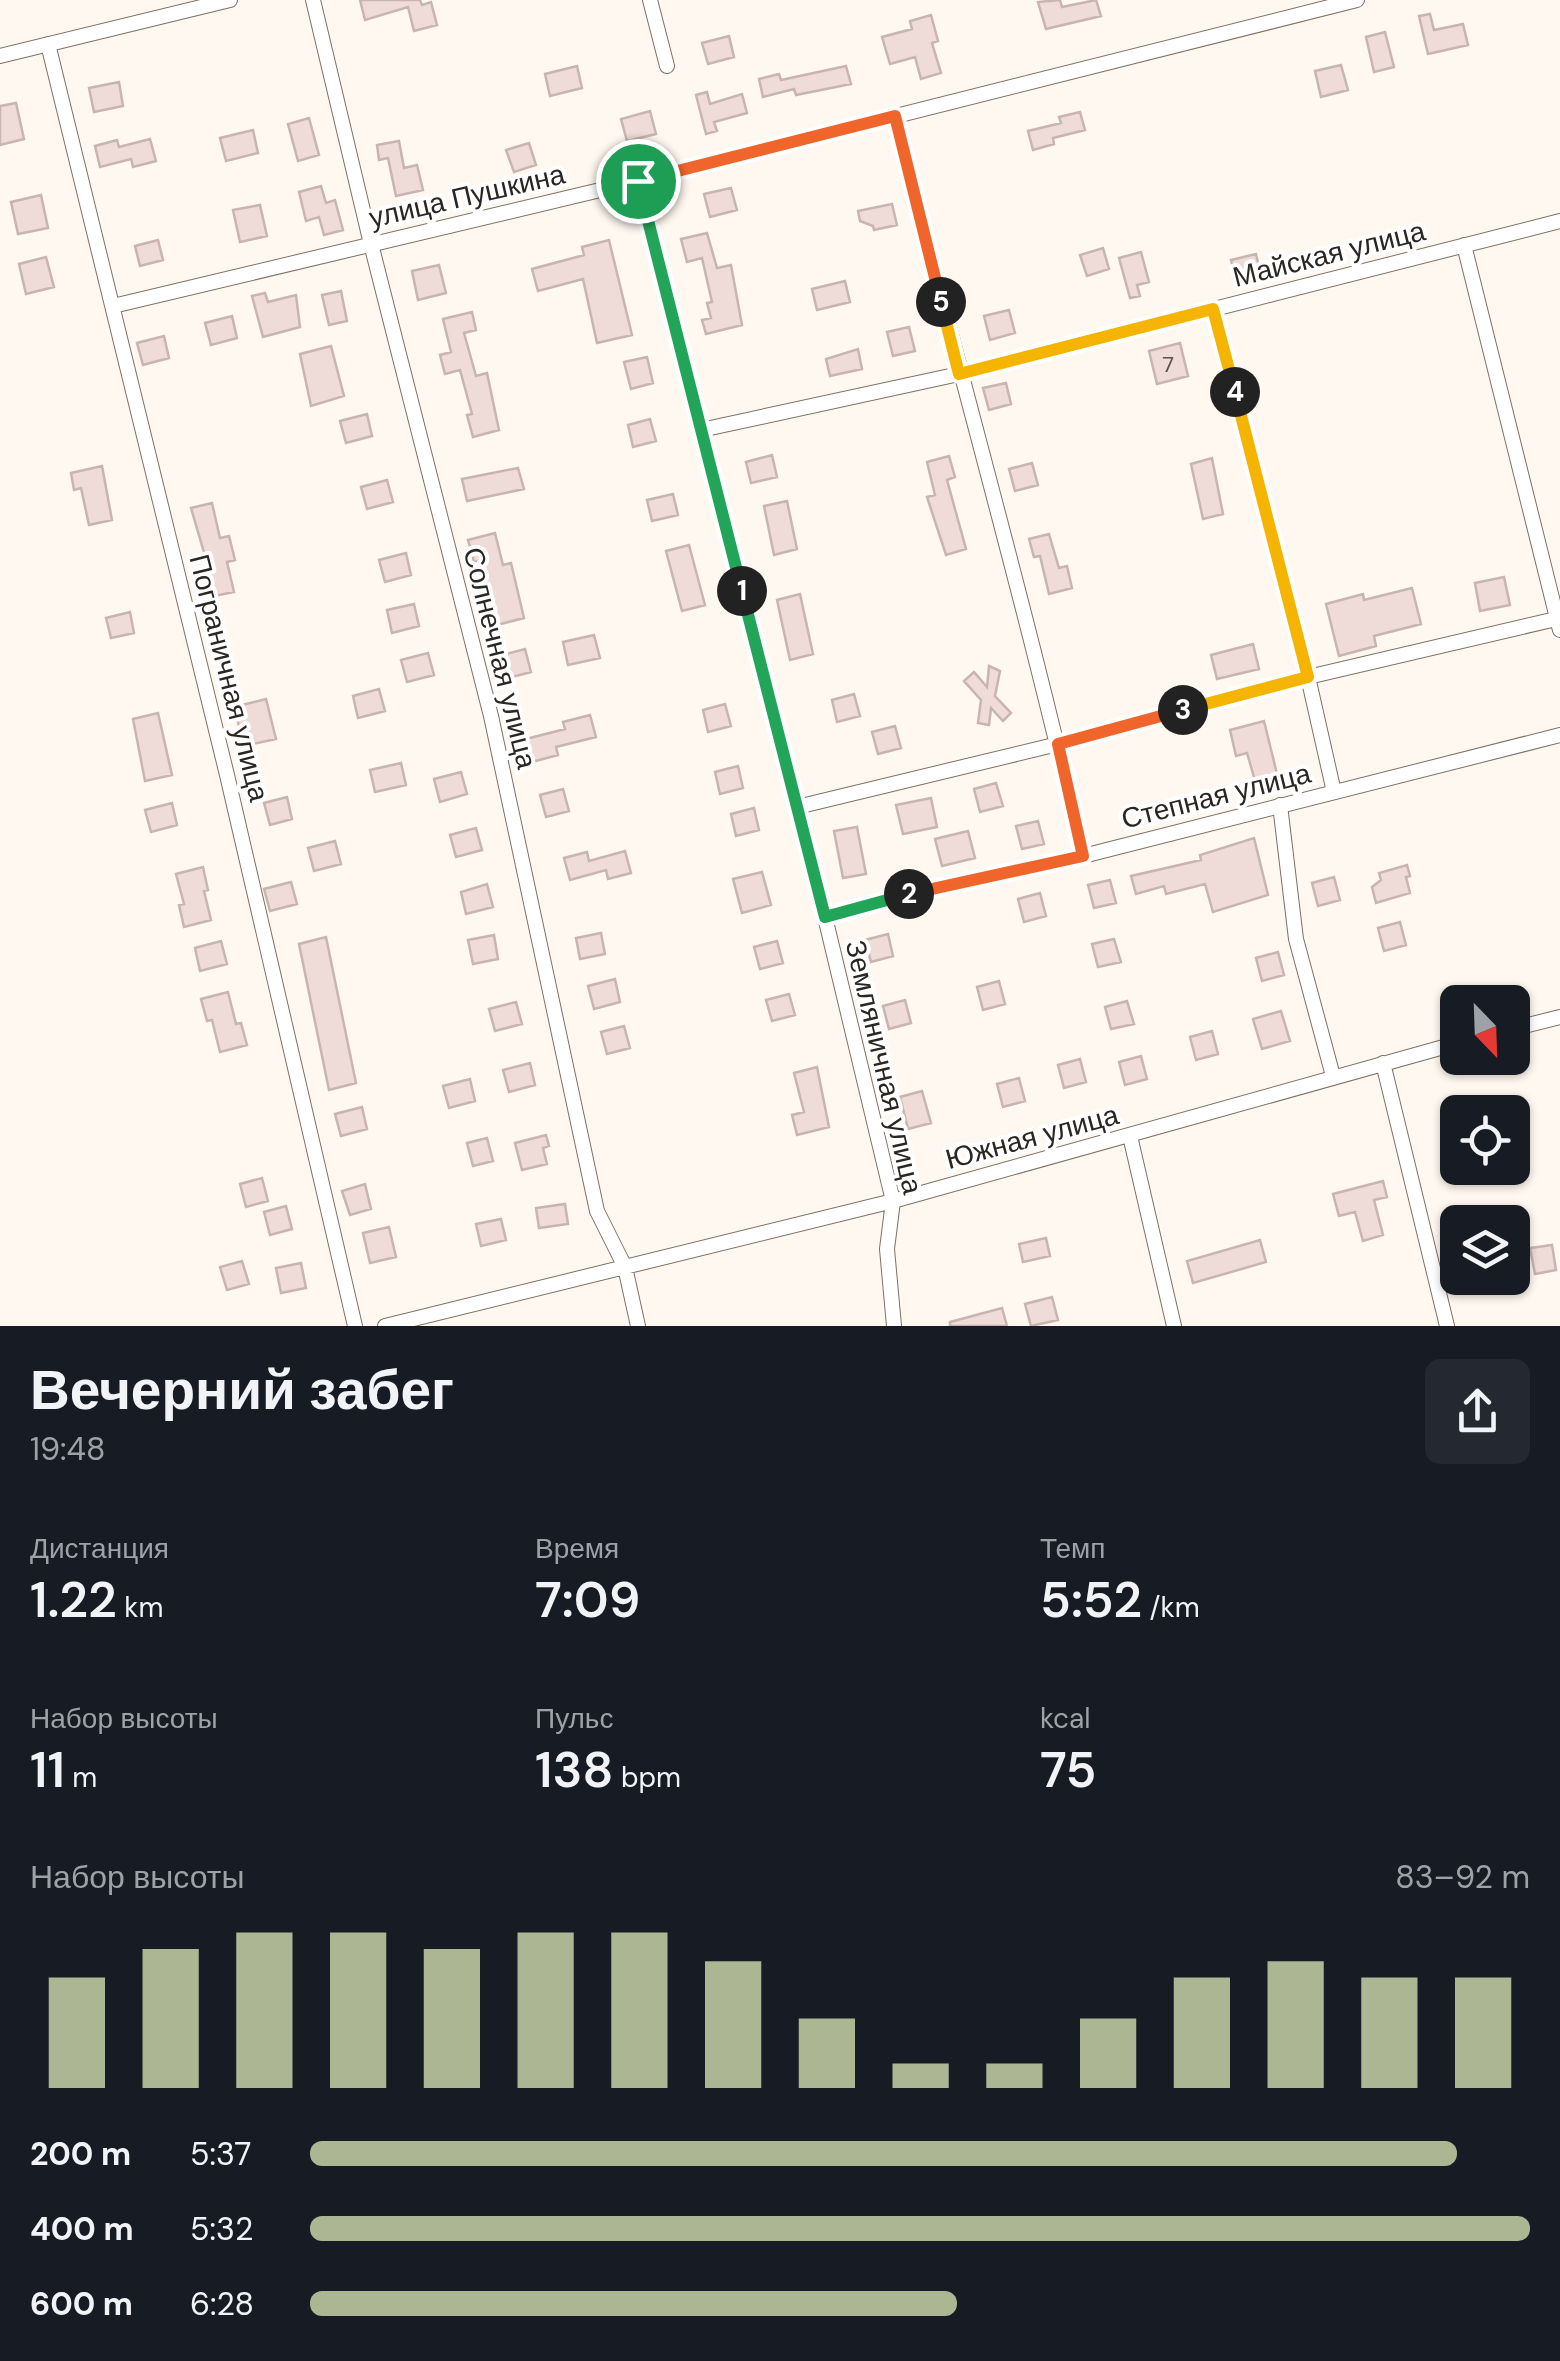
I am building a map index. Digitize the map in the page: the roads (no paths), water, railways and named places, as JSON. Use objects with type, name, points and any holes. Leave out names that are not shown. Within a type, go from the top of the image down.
[{"type":"street","points":[[0,56],[230,0]]},
{"type":"street","name":"Солнечная улица","points":[[314,0],[371,244],[491,716],[597,1211],[625,1268],[638,1326]]},
{"type":"street","points":[[650,0],[667,66]]},
{"type":"street","name":"улица Пушкина","points":[[113,306],[638,181],[1357,0]]},
{"type":"street","name":"Пограничная улица","points":[[48,44],[356,1326]]},
{"type":"street","points":[[895,116],[1058,744],[1083,856]]},
{"type":"street","name":"Земляничная улица","points":[[638,181],[825,917],[892,1201],[887,1248],[894,1326]]},
{"type":"street","name":"Майская улица","points":[[701,430],[959,374],[1560,221]]},
{"type":"street","points":[[796,808],[1308,677],[1559,622],[1464,245]]},
{"type":"street","points":[[1213,309],[1334,792]]},
{"type":"street","name":"Степная улица","points":[[825,917],[1560,735]]},
{"type":"street","points":[[1280,806],[1296,939],[1332,1076]]},
{"type":"street","points":[[1530,1024],[1560,1016]]},
{"type":"street","name":"Южная улица","points":[[385,1326],[892,1201],[1440,1048]]},
{"type":"street","points":[[1383,1063],[1447,1326]]},
{"type":"street","points":[[1130,1136],[1174,1326]]}]
